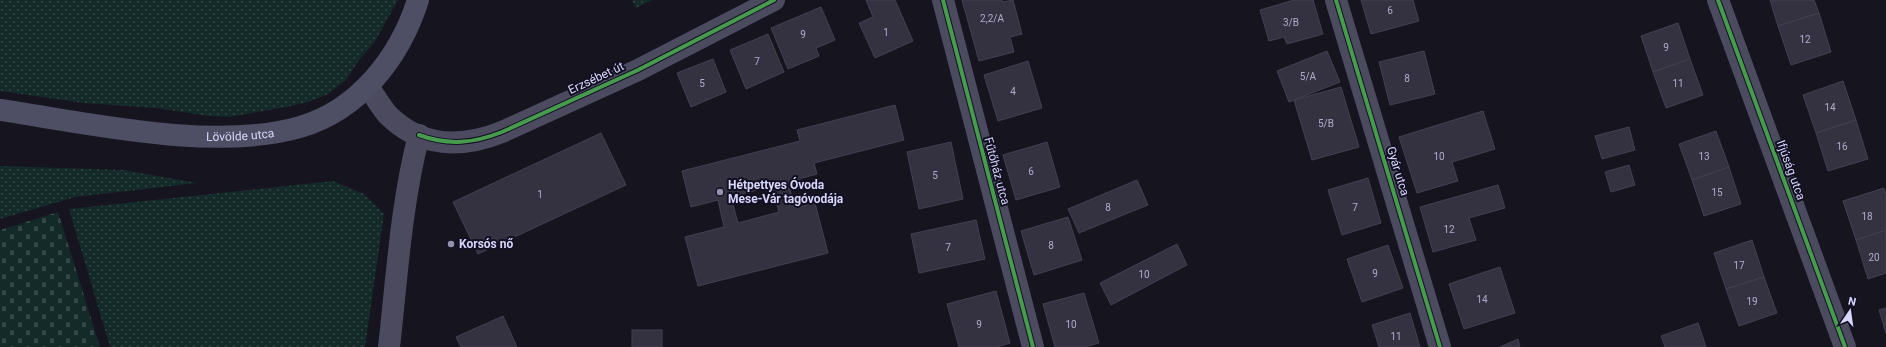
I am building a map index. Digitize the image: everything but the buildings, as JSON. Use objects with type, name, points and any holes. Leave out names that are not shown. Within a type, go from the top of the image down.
[{"type":"main road","name":"Lövölde utca","points":[[0,110],[154,133],[218,137],[263,134],[301,127],[327,116],[368,87],[394,54],[412,20],[418,0]]},
{"type":"street","name":"Erzsébet út","points":[[368,87],[388,114],[407,129],[419,135],[444,142],[459,143],[481,140],[502,132],[638,70],[774,0]]},
{"type":"street","name":"Fűtőház utca","points":[[943,0],[1033,347]]},
{"type":"street","name":"Gyár utca","points":[[1336,0],[1440,347]]},
{"type":"street","name":"Ifjúság utca","points":[[1718,0],[1845,347]]},
{"type":"street","points":[[389,347],[410,176],[419,135]]},
{"type":"green space","points":[[0,0],[398,0],[374,43],[359,60],[346,80],[328,94],[308,102],[229,117],[209,116],[156,108],[84,103],[0,91]]},
{"type":"green space","points":[[632,0],[652,0],[636,8]]},
{"type":"green space","points":[[0,166],[123,170],[197,183],[75,197],[0,219]]},
{"type":"green space","points":[[333,181],[364,194],[384,214],[365,347],[110,347],[69,209]]},
{"type":"green space","points":[[58,212],[100,347],[0,347],[0,230]]},
{"type":"cycle path","points":[[419,135],[451,142],[471,141],[492,136],[638,70],[774,0]]},
{"type":"cycle path","points":[[943,0],[1033,347]]},
{"type":"cycle path","points":[[1336,0],[1440,347]]},
{"type":"cycle path","points":[[1718,0],[1845,347]]},
{"type":"place","name":"Hétpettyes Óvoda Mese-Vár tagóvodája","points":[[720,192]]},
{"type":"place","name":"Korsós nő","points":[[451,244]]}]
